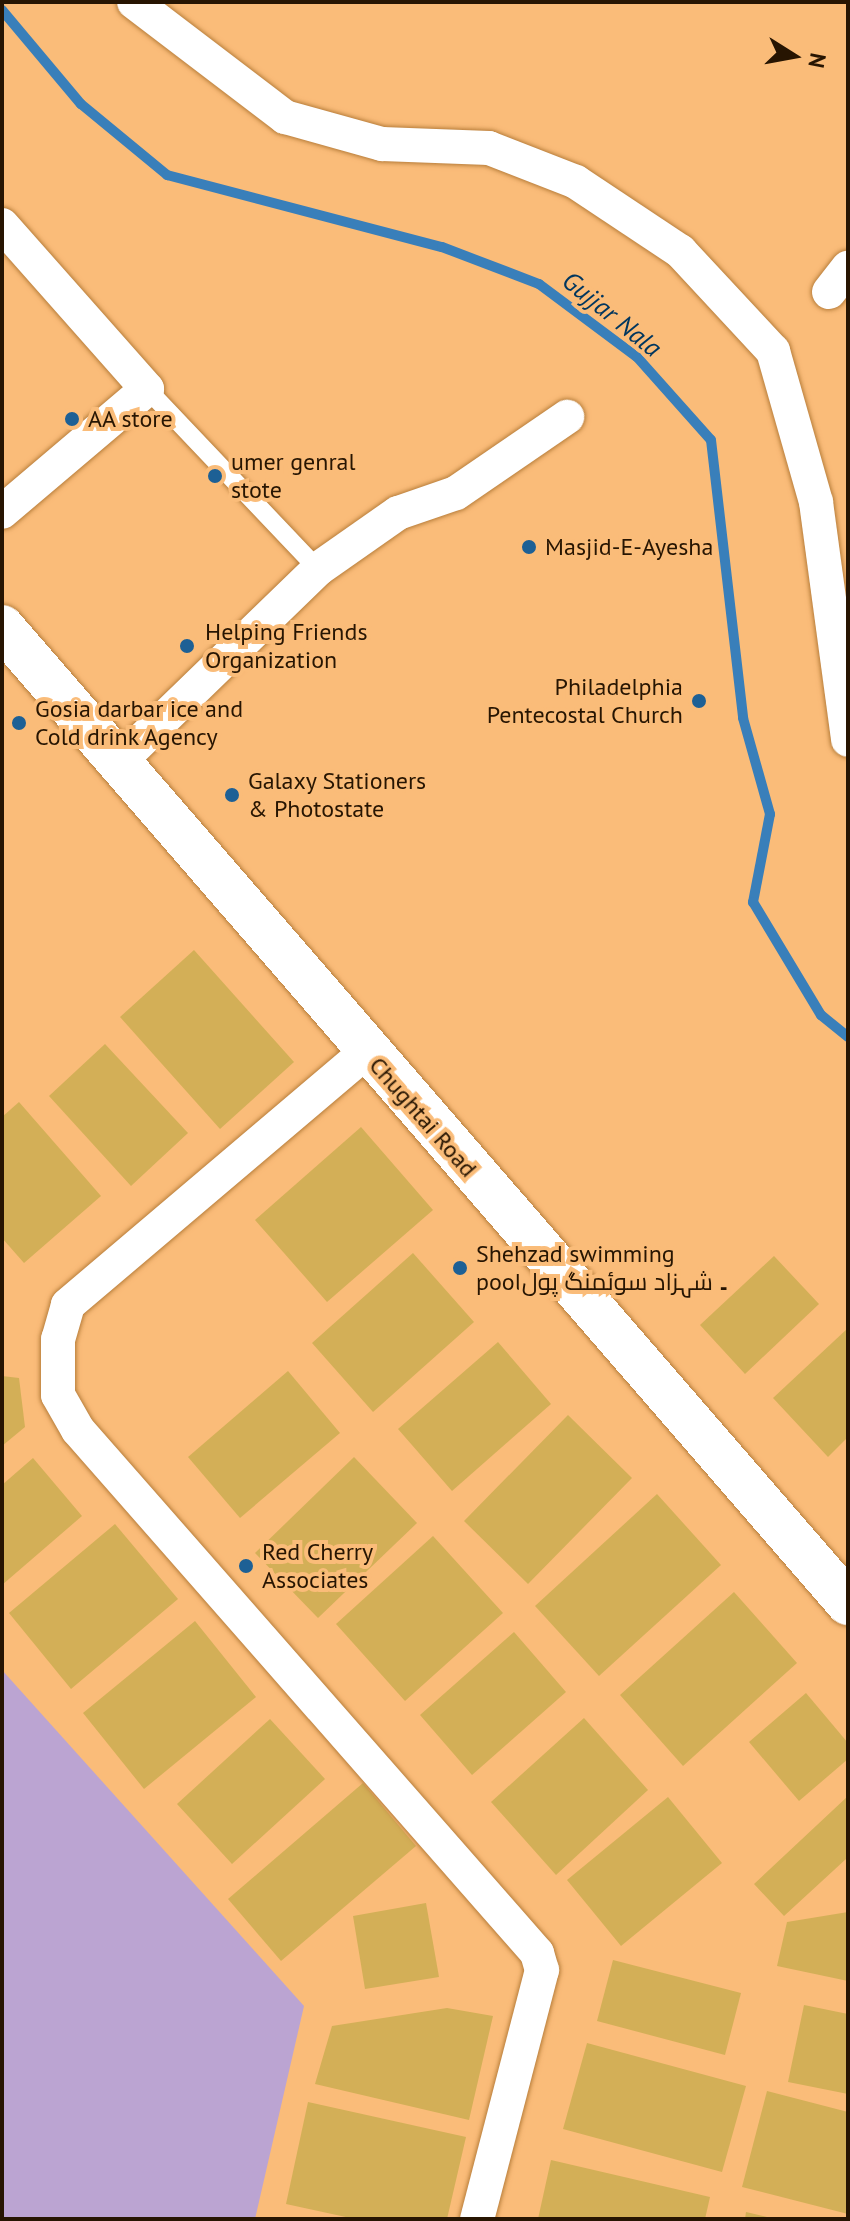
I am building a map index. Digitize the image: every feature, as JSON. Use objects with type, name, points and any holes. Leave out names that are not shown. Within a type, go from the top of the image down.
[{"type":"street","points":[[134,2],[285,117],[382,144],[489,148],[576,182],[680,251],[773,351],[816,502],[848,740]]},
{"type":"street","points":[[2,225],[147,389],[2,512]]},
{"type":"street","points":[[118,763],[318,569],[398,513],[456,493],[567,417]]},
{"type":"street","name":"Chughtai Road","points":[[2,627],[366,1052],[848,1603]]},
{"type":"street","points":[[366,1052],[68,1305],[58,1339],[58,1395],[78,1430],[537,1953],[542,1970],[477,2219]]},
{"type":"lane","points":[[147,389],[318,569]]},
{"type":"shaded area","points":[[2,1670],[304,2006],[255,2219],[2,2219]]},
{"type":"building","points":[[194,950],[294,1062],[220,1129],[120,1017]]},
{"type":"building","points":[[105,1044],[188,1133],[131,1186],[49,1096]]},
{"type":"building","points":[[19,1102],[101,1196],[24,1263],[2,1238],[2,1117]]},
{"type":"building","points":[[361,1127],[433,1210],[327,1302],[255,1220]]},
{"type":"building","points":[[413,1253],[474,1322],[373,1412],[312,1343]]},
{"type":"building","points":[[774,1256],[819,1304],[745,1374],[700,1325]]},
{"type":"building","points":[[848,1328],[848,1437],[828,1457],[773,1398]]},
{"type":"building","points":[[498,1342],[551,1404],[452,1491],[398,1429]]},
{"type":"building","points":[[288,1371],[340,1433],[240,1518],[188,1457]]},
{"type":"building","points":[[2,1376],[19,1378],[25,1427],[2,1446]]},
{"type":"building","points":[[568,1415],[632,1478],[528,1584],[464,1521]]},
{"type":"building","points":[[354,1457],[417,1523],[318,1618],[255,1553]]},
{"type":"building","points":[[33,1458],[82,1516],[2,1585],[2,1485]]},
{"type":"building","points":[[657,1494],[721,1565],[599,1676],[535,1606]]},
{"type":"building","points":[[115,1524],[178,1599],[71,1689],[9,1613]]},
{"type":"building","points":[[433,1536],[503,1613],[405,1701],[336,1624]]},
{"type":"building","points":[[734,1592],[797,1663],[683,1766],[620,1695]]},
{"type":"building","points":[[195,1621],[256,1697],[144,1789],[83,1713]]},
{"type":"building","points":[[514,1632],[566,1692],[472,1775],[420,1715]]},
{"type":"building","points":[[806,1693],[848,1743],[848,1759],[799,1801],[749,1742]]},
{"type":"building","points":[[584,1718],[648,1790],[556,1875],[491,1802]]},
{"type":"building","points":[[270,1719],[325,1779],[232,1864],[177,1804]]},
{"type":"building","points":[[363,1783],[416,1846],[281,1961],[228,1899]]},
{"type":"building","points":[[848,1796],[848,1864],[846,1859],[784,1916],[754,1884]]},
{"type":"building","points":[[668,1797],[722,1863],[621,1946],[567,1880]]},
{"type":"building","points":[[426,1903],[439,1977],[365,1989],[353,1916]]},
{"type":"building","points":[[848,1912],[848,1981],[777,1966],[787,1922]]},
{"type":"building","points":[[613,1960],[741,1993],[725,2055],[597,2021]]},
{"type":"building","points":[[804,2005],[848,2014],[848,2094],[788,2082]]},
{"type":"building","points":[[447,2008],[493,2016],[469,2120],[315,2084],[332,2026]]},
{"type":"building","points":[[587,2043],[746,2086],[722,2172],[563,2129]]},
{"type":"building","points":[[767,2091],[848,2112],[848,2214],[742,2187]]},
{"type":"building","points":[[308,2102],[466,2137],[447,2219],[355,2219],[286,2204]]},
{"type":"building","points":[[551,2160],[710,2197],[705,2219],[538,2219]]},
{"type":"building","points":[[746,2212],[771,2218],[771,2219],[745,2219]]},
{"type":"waterway","name":"Gujjar Nala","points":[[2,10],[81,104],[167,175],[442,247],[539,284],[637,357],[711,440],[743,718],[770,814],[753,902],[821,1015],[848,1037]]},
{"type":"place","name":"AA store","points":[[72,419]]},
{"type":"place","name":"umer genral stote","points":[[215,476]]},
{"type":"place","name":"Masjid-E-Ayesha","points":[[529,547]]},
{"type":"place","name":"Helping Friends Organization","points":[[187,646]]},
{"type":"place","name":"Philadelphia Pentecostal Church","points":[[699,701]]},
{"type":"place","name":"Gosia darbar ice and Cold drink Agency","points":[[19,723]]},
{"type":"place","name":"Galaxy Stationers & Photostate","points":[[232,795]]},
{"type":"place","name":"Shehzad swimming pool۔ شہزاد سوئمنگ پول","points":[[460,1268]]},
{"type":"place","name":"Red Cherry Associates","points":[[246,1566]]}]
